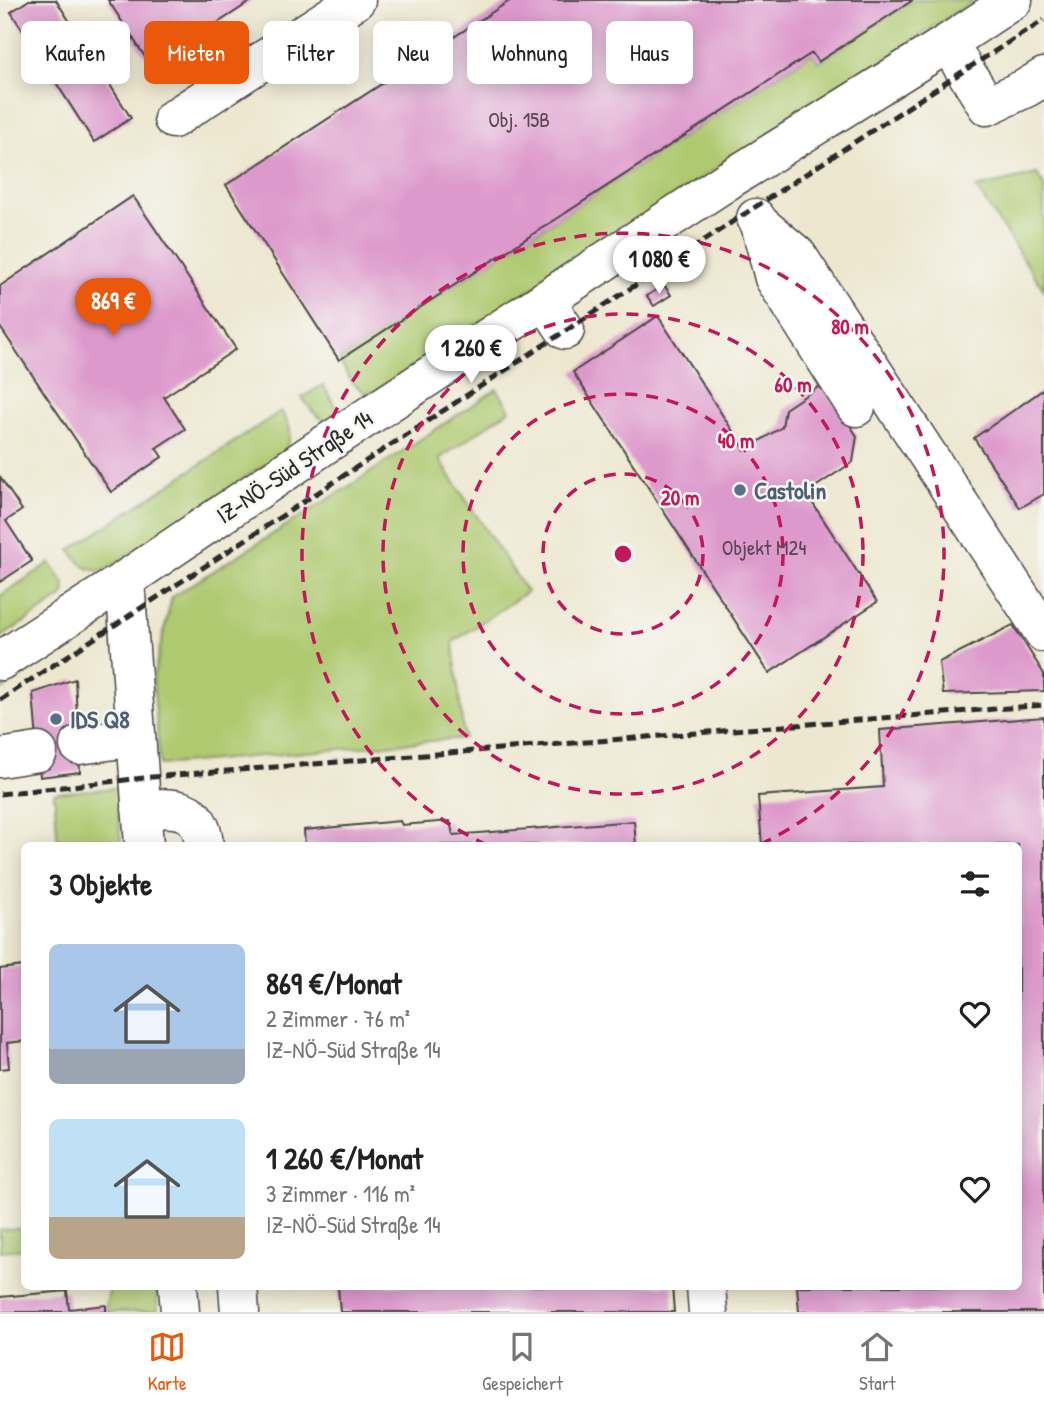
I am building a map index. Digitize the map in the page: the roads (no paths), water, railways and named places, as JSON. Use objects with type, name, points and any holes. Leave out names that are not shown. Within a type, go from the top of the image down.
[{"type":"street","points":[[173,119],[356,0]]},
{"type":"street","name":"IZ-NÖ-Süd Straße 14","points":[[0,661],[323,446],[555,315],[730,179],[1013,0]]},
{"type":"street","points":[[947,43],[986,106],[1044,77]]},
{"type":"street","points":[[730,179],[760,224],[797,254],[1044,633]]},
{"type":"street","points":[[760,224],[774,278],[856,407]]},
{"type":"street","points":[[125,580],[142,827]]},
{"type":"street","points":[[79,745],[136,737]]},
{"type":"street","points":[[0,758],[38,752]]},
{"type":"street","points":[[142,827],[168,807],[189,812],[203,838]]},
{"type":"street","points":[[178,1290],[180,1312]]},
{"type":"street","points":[[238,1290],[240,1312]]},
{"type":"street","points":[[706,1290],[708,1312]]},
{"type":"railway","points":[[0,700],[1044,20]]},
{"type":"railway","points":[[0,794],[152,777],[1044,705]]},
{"type":"place","name":"Castolin","points":[[740,490]]},
{"type":"place","name":"IDS Q8","points":[[56,719]]}]
